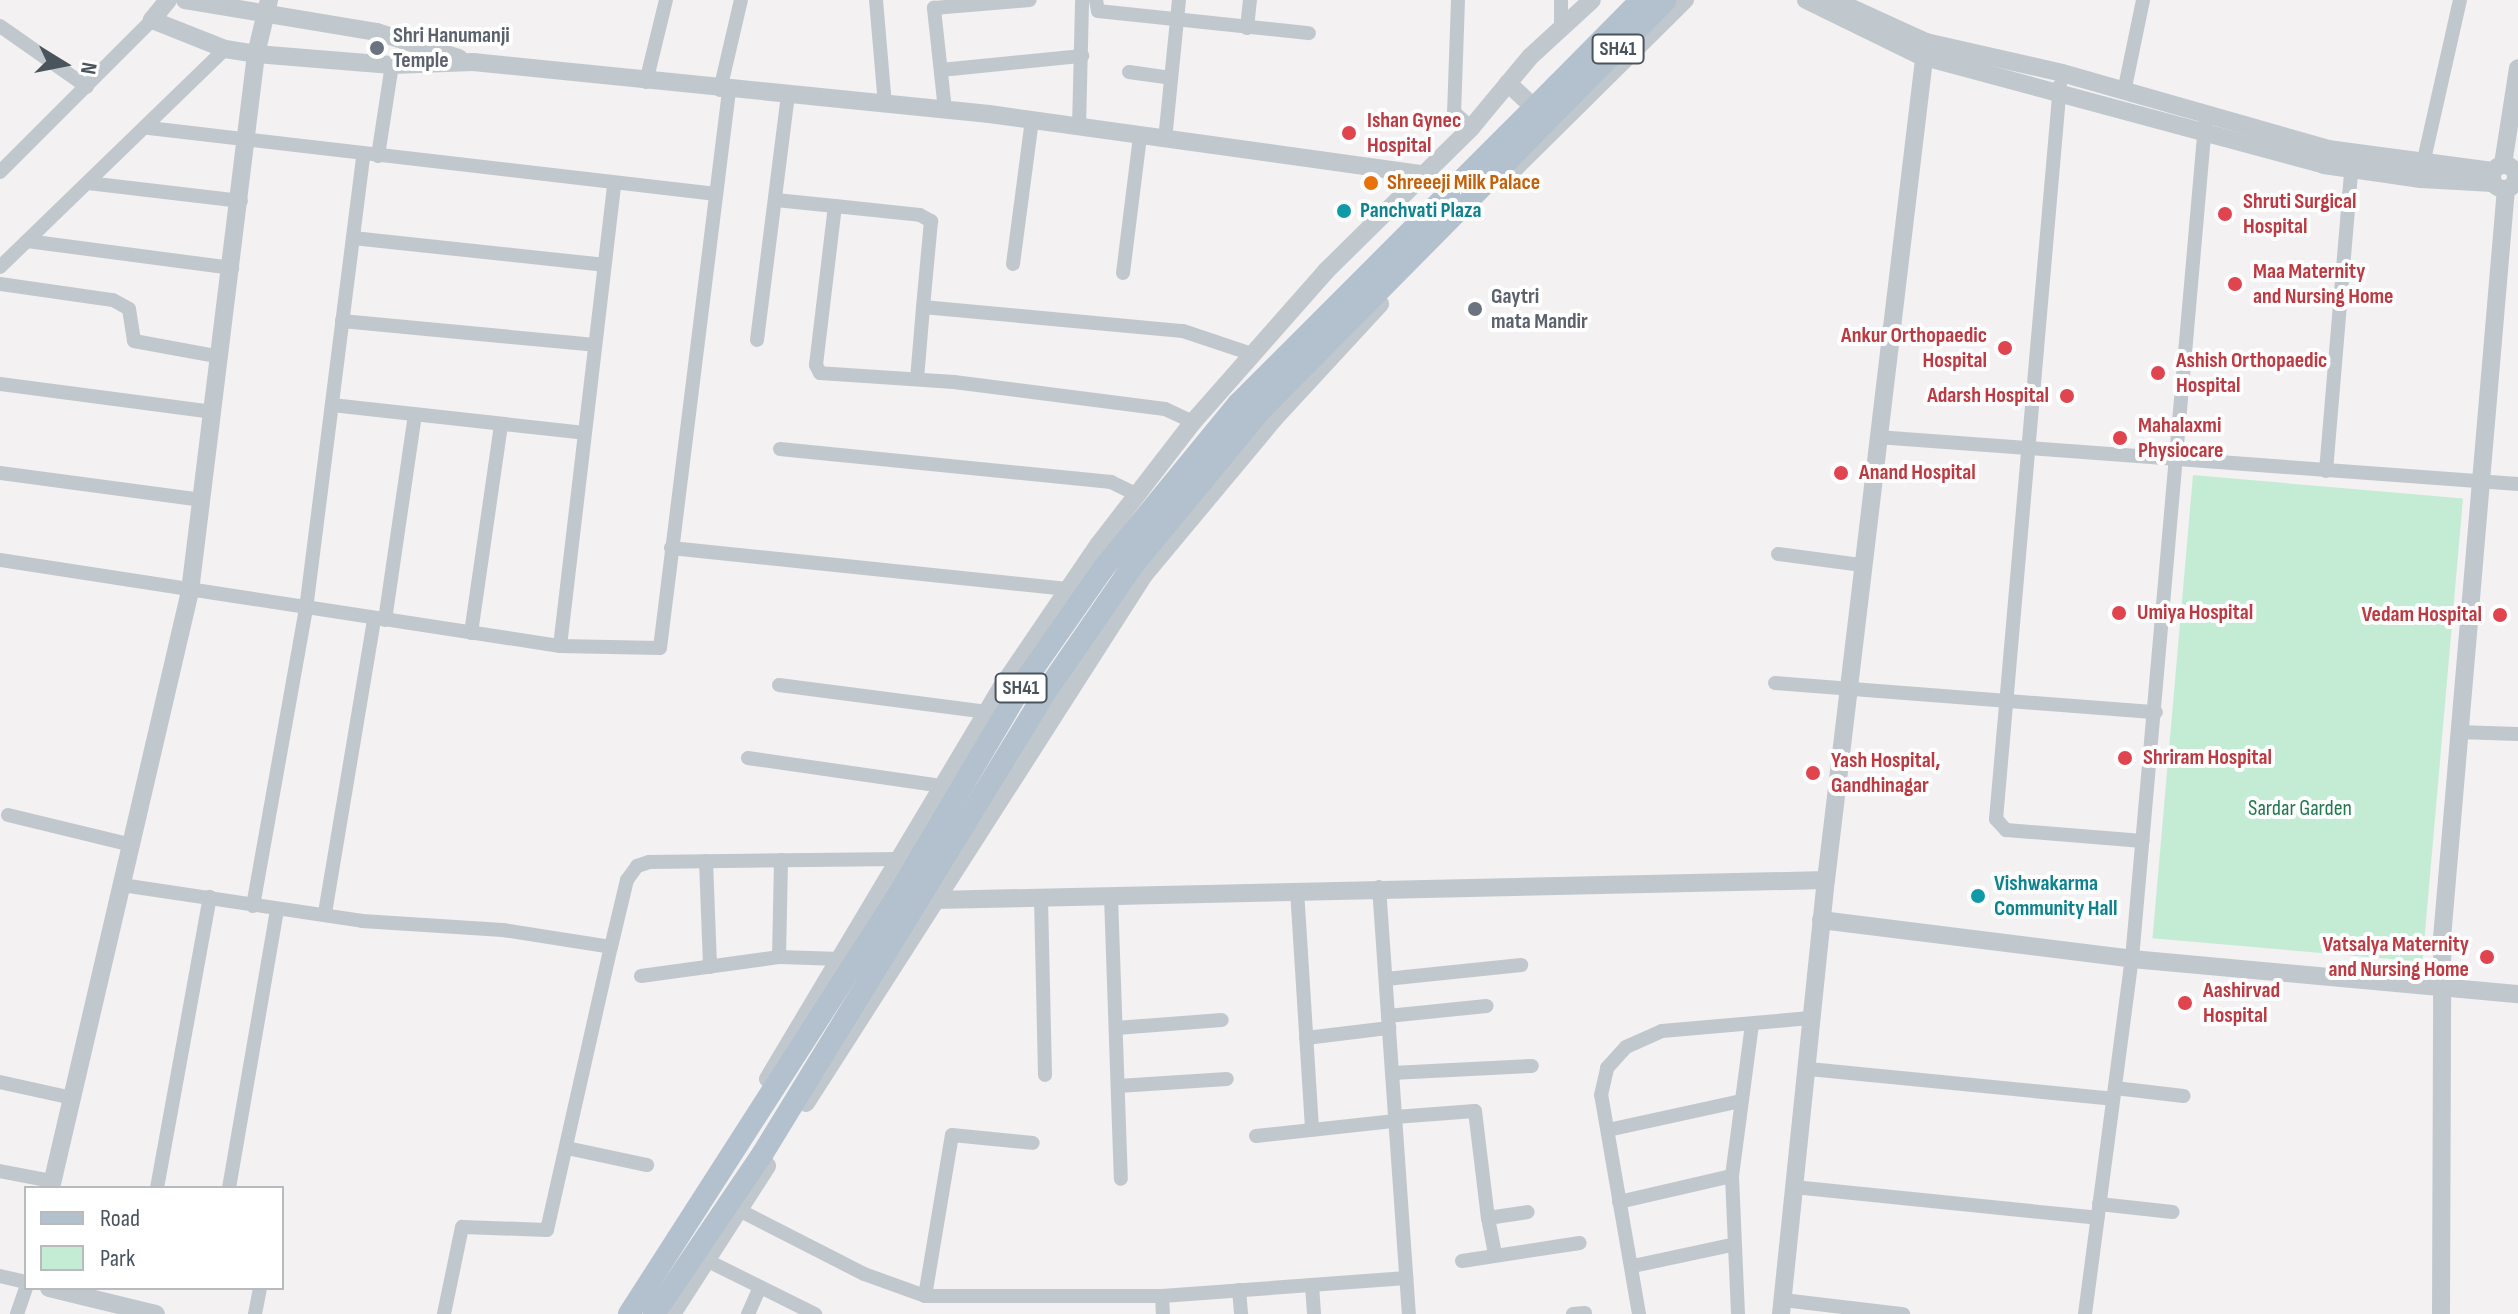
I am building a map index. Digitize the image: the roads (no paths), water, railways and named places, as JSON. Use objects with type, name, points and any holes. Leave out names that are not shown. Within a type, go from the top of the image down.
[{"type":"main road","name":"SH41","points":[[1564,91],[1641,0]]},
{"type":"main road","name":"SH41","points":[[629,1314],[895,900],[1024,682],[1102,570],[1238,404],[1564,91],[1666,0]]},
{"type":"main road","name":"SH41","points":[[654,1314],[763,1153],[1047,690],[1134,564],[1260,411],[1514,141]]},
{"type":"street","points":[[3,163],[87,87],[168,0]]},
{"type":"street","points":[[185,0],[268,6],[377,32],[473,62]]},
{"type":"street","points":[[646,82],[666,0]]},
{"type":"street","points":[[0,560],[560,646],[660,648],[716,194],[724,90],[741,0]]},
{"type":"street","points":[[876,0],[885,105]]},
{"type":"street","points":[[945,110],[934,8],[1030,0]]},
{"type":"street","points":[[1079,127],[1082,0]]},
{"type":"street","points":[[1165,140],[1179,0]]},
{"type":"street","points":[[1247,28],[1250,0]]},
{"type":"street","points":[[1458,0],[1454,112],[1471,128]]},
{"type":"street","points":[[1561,0],[1561,29]]},
{"type":"street","points":[[618,1314],[841,959],[987,712],[1065,589],[1193,422],[1252,354],[1422,174],[1471,128],[1508,83],[1592,0]]},
{"type":"street","points":[[672,1314],[1144,575],[1273,420],[1409,273],[1685,0]]},
{"type":"street","points":[[1806,0],[1923,49],[2060,82],[2352,162],[2508,177]]},
{"type":"street","points":[[1834,0],[1923,49]]},
{"type":"street","points":[[2124,92],[2143,0]]},
{"type":"street","points":[[2423,164],[2460,0]]},
{"type":"street","points":[[1101,4],[1177,20],[1309,33]]},
{"type":"street","points":[[0,1171],[53,1186],[132,845],[190,591],[249,142],[256,54],[268,6]]},
{"type":"street","points":[[152,20],[225,49],[256,54],[392,65],[473,62],[724,90],[945,110],[1422,174]]},
{"type":"street","points":[[0,26],[87,87]]},
{"type":"street","points":[[0,267],[149,128],[225,49]]},
{"type":"street","points":[[1903,1314],[1782,1307],[1809,1069],[1821,920],[1923,49]]},
{"type":"street","points":[[941,70],[1082,56]]},
{"type":"street","points":[[253,906],[306,609],[353,238],[392,65]]},
{"type":"street","points":[[2441,1314],[2441,987],[2458,732],[2518,68]]},
{"type":"street","points":[[1129,72],[1171,78]]},
{"type":"street","points":[[2060,82],[2124,92],[2205,121]]},
{"type":"street","points":[[2060,82],[1996,819],[1999,827],[2143,841]]},
{"type":"street","points":[[1508,83],[1555,128]]},
{"type":"street","points":[[757,340],[788,96]]},
{"type":"street","points":[[1013,264],[1032,120]]},
{"type":"street","points":[[2085,1314],[2132,959],[2156,712],[2205,121]]},
{"type":"street","points":[[149,128],[716,194]]},
{"type":"street","points":[[2508,177],[2518,134]]},
{"type":"street","points":[[1123,273],[1140,136]]},
{"type":"street","points":[[2352,162],[2423,164],[2508,177]]},
{"type":"street","points":[[2326,471],[2352,162]]},
{"type":"street","points":[[88,183],[241,201]]},
{"type":"street","points":[[560,646],[614,183]]},
{"type":"street","points":[[776,200],[929,218],[933,228],[917,379]]},
{"type":"street","points":[[835,206],[817,372],[917,379],[1165,409],[1193,422]]},
{"type":"street","points":[[353,238],[604,265]]},
{"type":"street","points":[[27,241],[232,268]]},
{"type":"street","points":[[0,284],[113,300],[129,309],[134,341],[221,357]]},
{"type":"street","points":[[923,307],[1183,331],[1252,354]]},
{"type":"street","points":[[342,321],[595,345]]},
{"type":"street","points":[[0,384],[213,412]]},
{"type":"street","points":[[332,405],[584,433]]},
{"type":"street","points":[[325,913],[415,414]]},
{"type":"street","points":[[471,633],[501,424]]},
{"type":"street","points":[[1877,437],[2030,451],[2518,484]]},
{"type":"street","points":[[780,449],[1111,482],[1138,495]]},
{"type":"street","points":[[0,473],[202,500]]},
{"type":"street","points":[[671,548],[1065,589]]},
{"type":"street","points":[[1778,554],[1862,565]]},
{"type":"street","points":[[1775,683],[2156,712]]},
{"type":"street","points":[[779,685],[987,712]]},
{"type":"street","points":[[2458,732],[2518,734]]},
{"type":"street","points":[[748,758],[943,786]]},
{"type":"street","points":[[8,815],[132,845]]},
{"type":"street","points":[[444,1314],[462,1227],[547,1230],[627,880],[637,866],[706,861],[901,859]]},
{"type":"street","points":[[779,957],[781,860]]},
{"type":"street","points":[[706,861],[710,967]]},
{"type":"street","points":[[934,900],[1379,887],[1826,880]]},
{"type":"street","points":[[122,885],[277,910],[325,913],[362,921],[503,930],[611,947]]},
{"type":"street","points":[[1379,887],[1409,1314]]},
{"type":"street","points":[[1297,890],[1312,1130]]},
{"type":"street","points":[[157,1186],[210,897]]},
{"type":"street","points":[[1111,897],[1121,1179]]},
{"type":"street","points":[[1041,898],[1045,1075]]},
{"type":"street","points":[[229,1186],[277,910]]},
{"type":"street","points":[[1821,920],[2132,959],[2518,994]]},
{"type":"street","points":[[641,976],[779,957],[841,959]]},
{"type":"street","points":[[1386,979],[1521,965]]},
{"type":"street","points":[[1306,1038],[1486,1006]]},
{"type":"street","points":[[1639,1314],[1601,1095],[1607,1068],[1626,1047],[1662,1031],[1812,1018]]},
{"type":"street","points":[[1116,1028],[1222,1020]]},
{"type":"street","points":[[1738,1314],[1741,1298],[1731,1245],[1732,1176],[1752,1024]]},
{"type":"street","points":[[1392,1073],[1532,1066]]},
{"type":"street","points":[[1809,1069],[2114,1094],[2184,1096]]},
{"type":"street","points":[[1118,1086],[1227,1079]]},
{"type":"street","points":[[0,1082],[72,1098]]},
{"type":"street","points":[[1608,1130],[1741,1101]]},
{"type":"street","points":[[1256,1136],[1475,1111],[1495,1255]]},
{"type":"street","points":[[925,1296],[952,1135],[1033,1143]]},
{"type":"street","points":[[567,1148],[647,1165]]},
{"type":"street","points":[[1619,1202],[1732,1176]]},
{"type":"street","points":[[1794,1187],[2098,1211],[2173,1212]]},
{"type":"street","points":[[739,1210],[864,1274],[925,1296],[1162,1296],[1406,1278]]},
{"type":"street","points":[[1488,1218],[1528,1212]]},
{"type":"street","points":[[1462,1261],[1580,1243]]},
{"type":"street","points":[[1633,1266],[1731,1245]]},
{"type":"street","points":[[706,1260],[759,1289],[815,1314]]},
{"type":"street","points":[[0,1276],[24,1284]]},
{"type":"street","points":[[1312,1285],[1314,1314]]},
{"type":"street","points":[[748,1314],[759,1289]]},
{"type":"street","points":[[17,1314],[24,1290]]},
{"type":"street","points":[[55,1290],[106,1308],[156,1314]]},
{"type":"street","points":[[255,1314],[260,1290]]},
{"type":"street","points":[[1239,1290],[1241,1314]]},
{"type":"street","points":[[1162,1296],[1163,1314]]},
{"type":"street","points":[[1086,1298],[1086,1314]]},
{"type":"street","points":[[1573,1314],[1585,1313]]},
{"type":"place","name":"Shri Hanumanji Temple","points":[[377,48]]},
{"type":"place","name":"Ishan Gynec Hospital","points":[[1349,133]]},
{"type":"place","name":"Shreeeji Milk Palace","points":[[1371,183]]},
{"type":"place","name":"Panchvati Plaza","points":[[1344,211]]},
{"type":"place","name":"Shruti Surgical Hospital","points":[[2225,214]]},
{"type":"place","name":"Maa Maternity and Nursing Home","points":[[2235,284]]},
{"type":"place","name":"Gaytri mata Mandir","points":[[1475,309]]},
{"type":"place","name":"Ankur Orthopaedic Hospital","points":[[2005,348]]},
{"type":"place","name":"Ashish Orthopaedic Hospital","points":[[2158,373]]},
{"type":"place","name":"Adarsh Hospital","points":[[2067,396]]},
{"type":"place","name":"Mahalaxmi Physiocare","points":[[2120,438]]},
{"type":"place","name":"Anand Hospital","points":[[1841,473]]},
{"type":"place","name":"Umiya Hospital","points":[[2119,613]]},
{"type":"place","name":"Vedam Hospital","points":[[2500,615]]},
{"type":"place","name":"Shriram Hospital","points":[[2125,758]]},
{"type":"place","name":"Yash Hospital, Gandhinagar","points":[[1813,773]]},
{"type":"place","name":"Vishwakarma Community Hall","points":[[1978,896]]},
{"type":"place","name":"Vatsalya Maternity and Nursing Home","points":[[2487,957]]},
{"type":"place","name":"Aashirvad Hospital","points":[[2185,1003]]},
{"type":"park label","name":"Sardar Garden","points":[[2300,809]]}]
